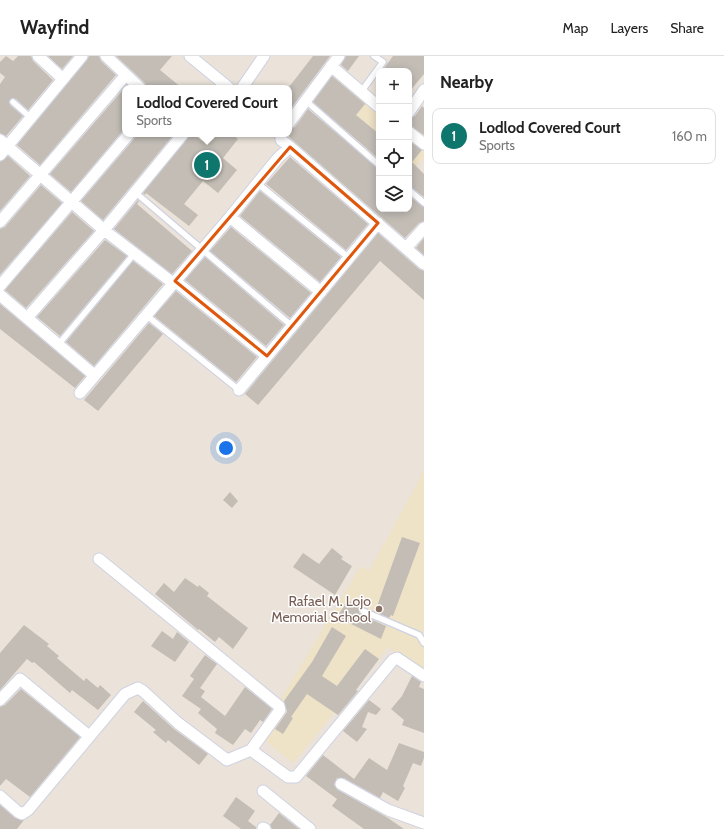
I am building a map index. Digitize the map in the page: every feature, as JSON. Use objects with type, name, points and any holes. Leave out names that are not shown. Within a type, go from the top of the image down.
[{"type":"street","points":[[38,56],[63,79]]},
{"type":"street","points":[[0,155],[4,143],[31,118],[82,56]]},
{"type":"street","points":[[106,56],[125,76],[136,85]]},
{"type":"street","points":[[190,56],[225,85]]},
{"type":"street","points":[[244,85],[264,56]]},
{"type":"street","points":[[292,119],[339,56]]},
{"type":"street","points":[[331,66],[376,104]]},
{"type":"street","points":[[0,222],[125,76]]},
{"type":"street","points":[[412,108],[424,90]]},
{"type":"street","points":[[412,134],[424,144]]},
{"type":"street","points":[[0,286],[127,137]]},
{"type":"street","points":[[27,318],[136,193],[182,137]]},
{"type":"street","points":[[281,137],[281,140],[424,264]]},
{"type":"street","points":[[4,143],[104,230],[134,254],[174,282],[267,356]]},
{"type":"street","points":[[80,393],[230,217],[278,158],[290,147]]},
{"type":"street","points":[[230,217],[321,292]]},
{"type":"street","points":[[239,390],[378,223]]},
{"type":"street","points":[[406,248],[424,228]]},
{"type":"street","points":[[0,295],[94,375]]},
{"type":"street","points":[[0,796],[22,814],[28,810],[125,694],[138,688],[143,690],[178,722],[227,760],[251,750],[280,710],[279,706],[99,559]]},
{"type":"street","points":[[251,750],[288,777],[296,777],[393,660],[397,658],[424,676]]},
{"type":"street","points":[[0,700],[20,679],[89,736]]},
{"type":"street","points":[[340,784],[388,810],[424,823]]},
{"type":"street","points":[[263,791],[310,829]]},
{"type":"lane","points":[[361,92],[383,62],[374,56]]},
{"type":"lane","points":[[306,101],[376,162]]},
{"type":"lane","points":[[13,102],[31,118]]},
{"type":"lane","points":[[257,183],[349,258]]},
{"type":"lane","points":[[136,193],[292,326]]},
{"type":"lane","points":[[412,193],[424,203]]},
{"type":"lane","points":[[58,345],[134,254]]},
{"type":"lane","points":[[146,314],[239,390]]},
{"type":"lane","points":[[364,611],[419,635],[424,643]]},
{"type":"highlighted area","points":[[290,147],[378,223],[267,356],[175,281]]},
{"type":"shaded area","points":[[360,96],[376,110],[376,191],[369,185],[356,199],[334,178],[363,145],[337,124]]},
{"type":"shaded area","points":[[424,114],[424,158],[412,171],[412,140],[412,129]]},
{"type":"shaded area","name":"Rafael M. Lojo Memorial School","points":[[424,471],[424,673],[412,668],[388,647],[293,763],[259,735],[361,566],[369,571]]},
{"type":"building","points":[[6,56],[13,61],[18,56],[31,56],[33,61],[53,80],[28,110],[16,99],[10,100],[10,105],[23,116],[6,136],[0,133],[0,84],[5,77],[0,73],[0,62]]},
{"type":"building","points":[[48,56],[73,56],[62,69]]},
{"type":"building","points":[[89,56],[99,56],[101,61],[116,75],[40,165],[17,145]]},
{"type":"building","points":[[116,56],[172,56],[160,70],[178,85],[146,85]]},
{"type":"building","points":[[313,56],[330,56],[292,107],[292,85],[291,85]]},
{"type":"building","points":[[346,56],[359,56],[348,71],[341,65]]},
{"type":"building","points":[[393,56],[424,56],[424,74],[412,88],[412,68],[384,68]]},
{"type":"building","points":[[332,76],[365,104],[356,115],[376,132],[376,156],[313,102]]},
{"type":"building","points":[[122,91],[122,132],[71,192],[50,174]]},
{"type":"building","points":[[422,106],[424,108],[424,135],[412,127],[412,118],[415,116]]},
{"type":"building","points":[[308,109],[376,166],[376,212],[412,212],[412,198],[424,207],[424,221],[419,223],[405,238],[289,137],[292,137],[292,128],[295,127]]},
{"type":"building","points":[[135,137],[172,137],[103,220],[81,201]]},
{"type":"building","points":[[197,137],[202,141],[205,137],[236,137],[238,139],[223,158],[237,170],[218,193],[203,181],[184,204],[198,215],[189,226],[146,193],[145,195],[143,193],[188,138]]},
{"type":"building","points":[[412,143],[422,150],[412,162]]},
{"type":"building","points":[[8,156],[30,176],[0,211],[0,162]]},
{"type":"building","points":[[290,157],[368,224],[346,250],[266,184]]},
{"type":"building","points":[[412,162],[424,174],[424,197],[412,188]]},
{"type":"building","points":[[41,185],[62,203],[0,275],[0,229],[5,227]]},
{"type":"building","points":[[260,191],[341,257],[320,282],[240,216]]},
{"type":"building","points":[[138,200],[139,201],[137,204],[192,251],[172,274],[114,229]]},
{"type":"building","points":[[72,212],[94,231],[26,308],[5,290]]},
{"type":"building","points":[[231,227],[311,293],[290,318],[210,251]]},
{"type":"building","points":[[378,233],[419,269],[424,271],[424,300],[380,261],[258,405],[245,394]]},
{"type":"building","points":[[424,238],[424,255],[416,248]]},
{"type":"building","points":[[105,240],[127,256],[60,336],[37,317]]},
{"type":"building","points":[[205,257],[284,325],[266,346],[185,280]]},
{"type":"building","points":[[133,261],[163,284],[94,366],[66,342]]},
{"type":"building","points":[[176,291],[257,357],[236,382],[154,316]]},
{"type":"building","points":[[0,304],[85,376],[75,388],[0,329]]},
{"type":"building","points":[[149,323],[163,334],[98,411],[84,400]]},
{"type":"building","points":[[230,492],[238,501],[232,508],[223,500]]},
{"type":"building","points":[[402,537],[420,543],[393,616],[391,615],[389,618],[375,612]]},
{"type":"building","points":[[332,548],[343,557],[341,559],[352,566],[335,595],[293,567],[303,553],[319,564]]},
{"type":"building","points":[[185,578],[198,587],[199,585],[209,593],[207,596],[248,628],[233,649],[219,637],[215,642],[199,629],[198,630],[155,594],[164,583],[174,592]]},
{"type":"building","points":[[348,600],[360,608],[359,612],[361,615],[386,626],[381,639],[337,617]]},
{"type":"building","points":[[24,625],[49,644],[47,646],[59,656],[57,658],[84,681],[86,678],[98,688],[100,685],[111,695],[98,710],[72,690],[70,693],[34,662],[32,663],[27,659],[0,690],[0,653]]},
{"type":"building","points":[[332,627],[346,636],[322,676],[337,686],[365,649],[379,659],[356,690],[358,691],[338,715],[307,694],[291,717],[293,718],[283,734],[275,729],[287,712],[284,701],[312,662]]},
{"type":"building","points":[[162,631],[173,639],[177,632],[189,642],[175,662],[151,646]]},
{"type":"building","points":[[205,655],[217,664],[200,688],[205,691],[201,697],[225,716],[245,687],[272,709],[263,722],[260,720],[251,733],[245,729],[233,745],[215,733],[217,729],[198,713],[201,709],[182,696],[194,679],[190,676]]},
{"type":"building","points":[[412,676],[421,682],[419,687],[424,689],[424,733],[402,725],[404,720],[391,709],[402,696]]},
{"type":"building","points":[[21,689],[80,737],[30,797],[6,779],[0,786],[0,707],[5,705]]},
{"type":"building","points":[[369,700],[381,709],[376,715],[368,712],[362,727],[367,729],[357,742],[343,731]]},
{"type":"building","points":[[143,701],[174,729],[208,754],[199,765],[168,740],[166,743],[153,732],[156,730],[134,712]]},
{"type":"building","points":[[399,743],[424,752],[424,758],[421,766],[413,763],[403,786],[405,788],[398,801],[383,792],[380,798],[344,778],[337,778],[334,785],[338,790],[388,818],[404,829],[364,829],[332,806],[337,799],[306,776],[323,755],[354,779],[369,758],[387,770]]},
{"type":"building","points":[[236,797],[255,811],[248,821],[256,827],[256,829],[241,829],[223,816]]},
{"type":"building","points":[[0,805],[15,818],[24,820],[17,829],[0,829]]},
{"type":"building","points":[[279,813],[299,829],[272,829],[270,825]]},
{"type":"place","name":"Lodlod Covered Court","points":[[207,165]]},
{"type":"place","name":"Rafael M. Lojo Memorial School","points":[[379,609]]}]
